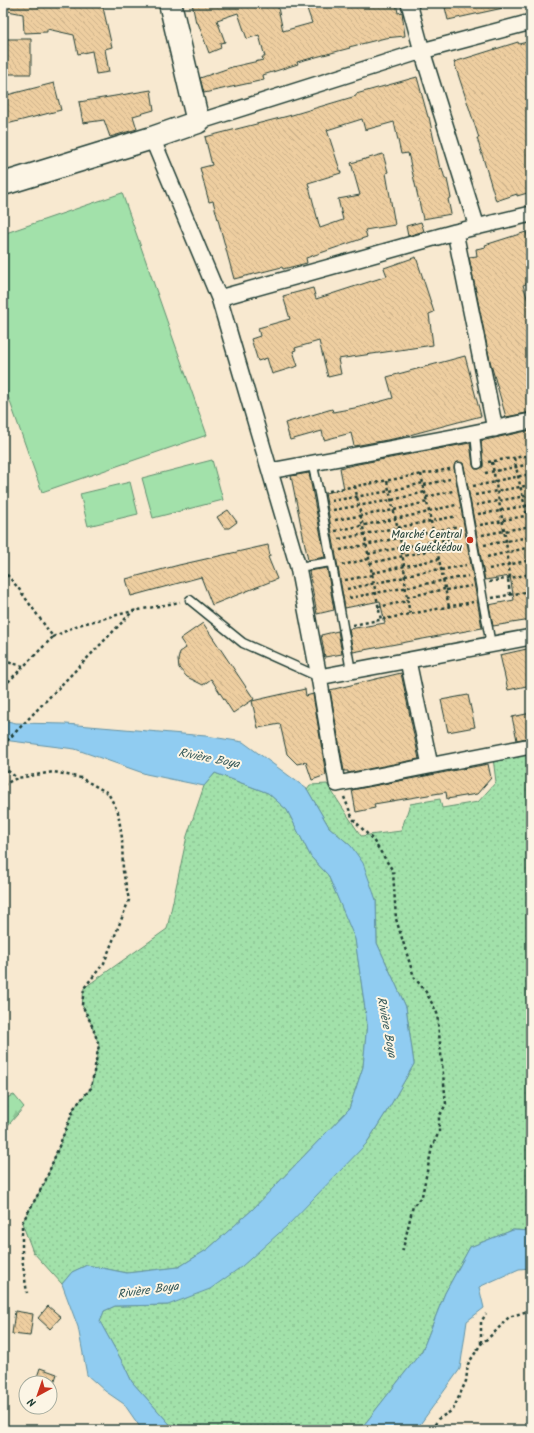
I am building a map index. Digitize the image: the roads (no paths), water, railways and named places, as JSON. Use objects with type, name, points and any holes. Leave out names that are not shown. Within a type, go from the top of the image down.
[{"type":"highway","points":[[3,184],[152,138],[198,122],[170,3]]},
{"type":"street","points":[[410,3],[422,51],[477,227]]},
{"type":"street","points":[[198,122],[422,51],[531,22]]},
{"type":"street","points":[[152,138],[219,298],[298,567],[319,677],[337,784],[531,746]]},
{"type":"street","points":[[219,298],[455,232],[531,214]]},
{"type":"street","points":[[455,232],[495,429]]},
{"type":"street","points":[[270,471],[475,433],[531,421]]},
{"type":"street","points":[[319,677],[531,637]]},
{"type":"street","points":[[408,661],[430,765]]},
{"type":"lane","points":[[475,433],[478,464]]},
{"type":"lane","points":[[312,462],[319,493],[351,672]]},
{"type":"lane","points":[[459,467],[491,645]]},
{"type":"lane","points":[[298,567],[331,564]]},
{"type":"lane","points":[[190,600],[243,643],[319,677]]},
{"type":"water","name":"Rivière Boya","points":[[3,720],[16,723],[66,724],[206,736],[243,742],[307,789],[329,827],[351,846],[363,863],[376,900],[377,943],[406,1007],[414,1064],[366,1144],[287,1226],[241,1267],[210,1289],[168,1305],[115,1306],[104,1311],[100,1322],[132,1382],[175,1430],[142,1430],[124,1404],[105,1391],[87,1375],[78,1327],[62,1284],[72,1272],[87,1265],[127,1273],[179,1267],[208,1249],[252,1210],[349,1109],[363,1067],[367,1023],[355,939],[328,875],[311,857],[287,810],[268,793],[215,773],[204,786],[146,774],[75,749],[3,740]]},
{"type":"water","points":[[513,1230],[531,1231],[531,1268],[519,1269],[479,1287],[484,1308],[467,1321],[460,1369],[416,1430],[360,1430],[422,1351],[445,1293],[470,1247]]},
{"type":"place","name":"Marché Central de Guéckédou","points":[[470,540]]}]
